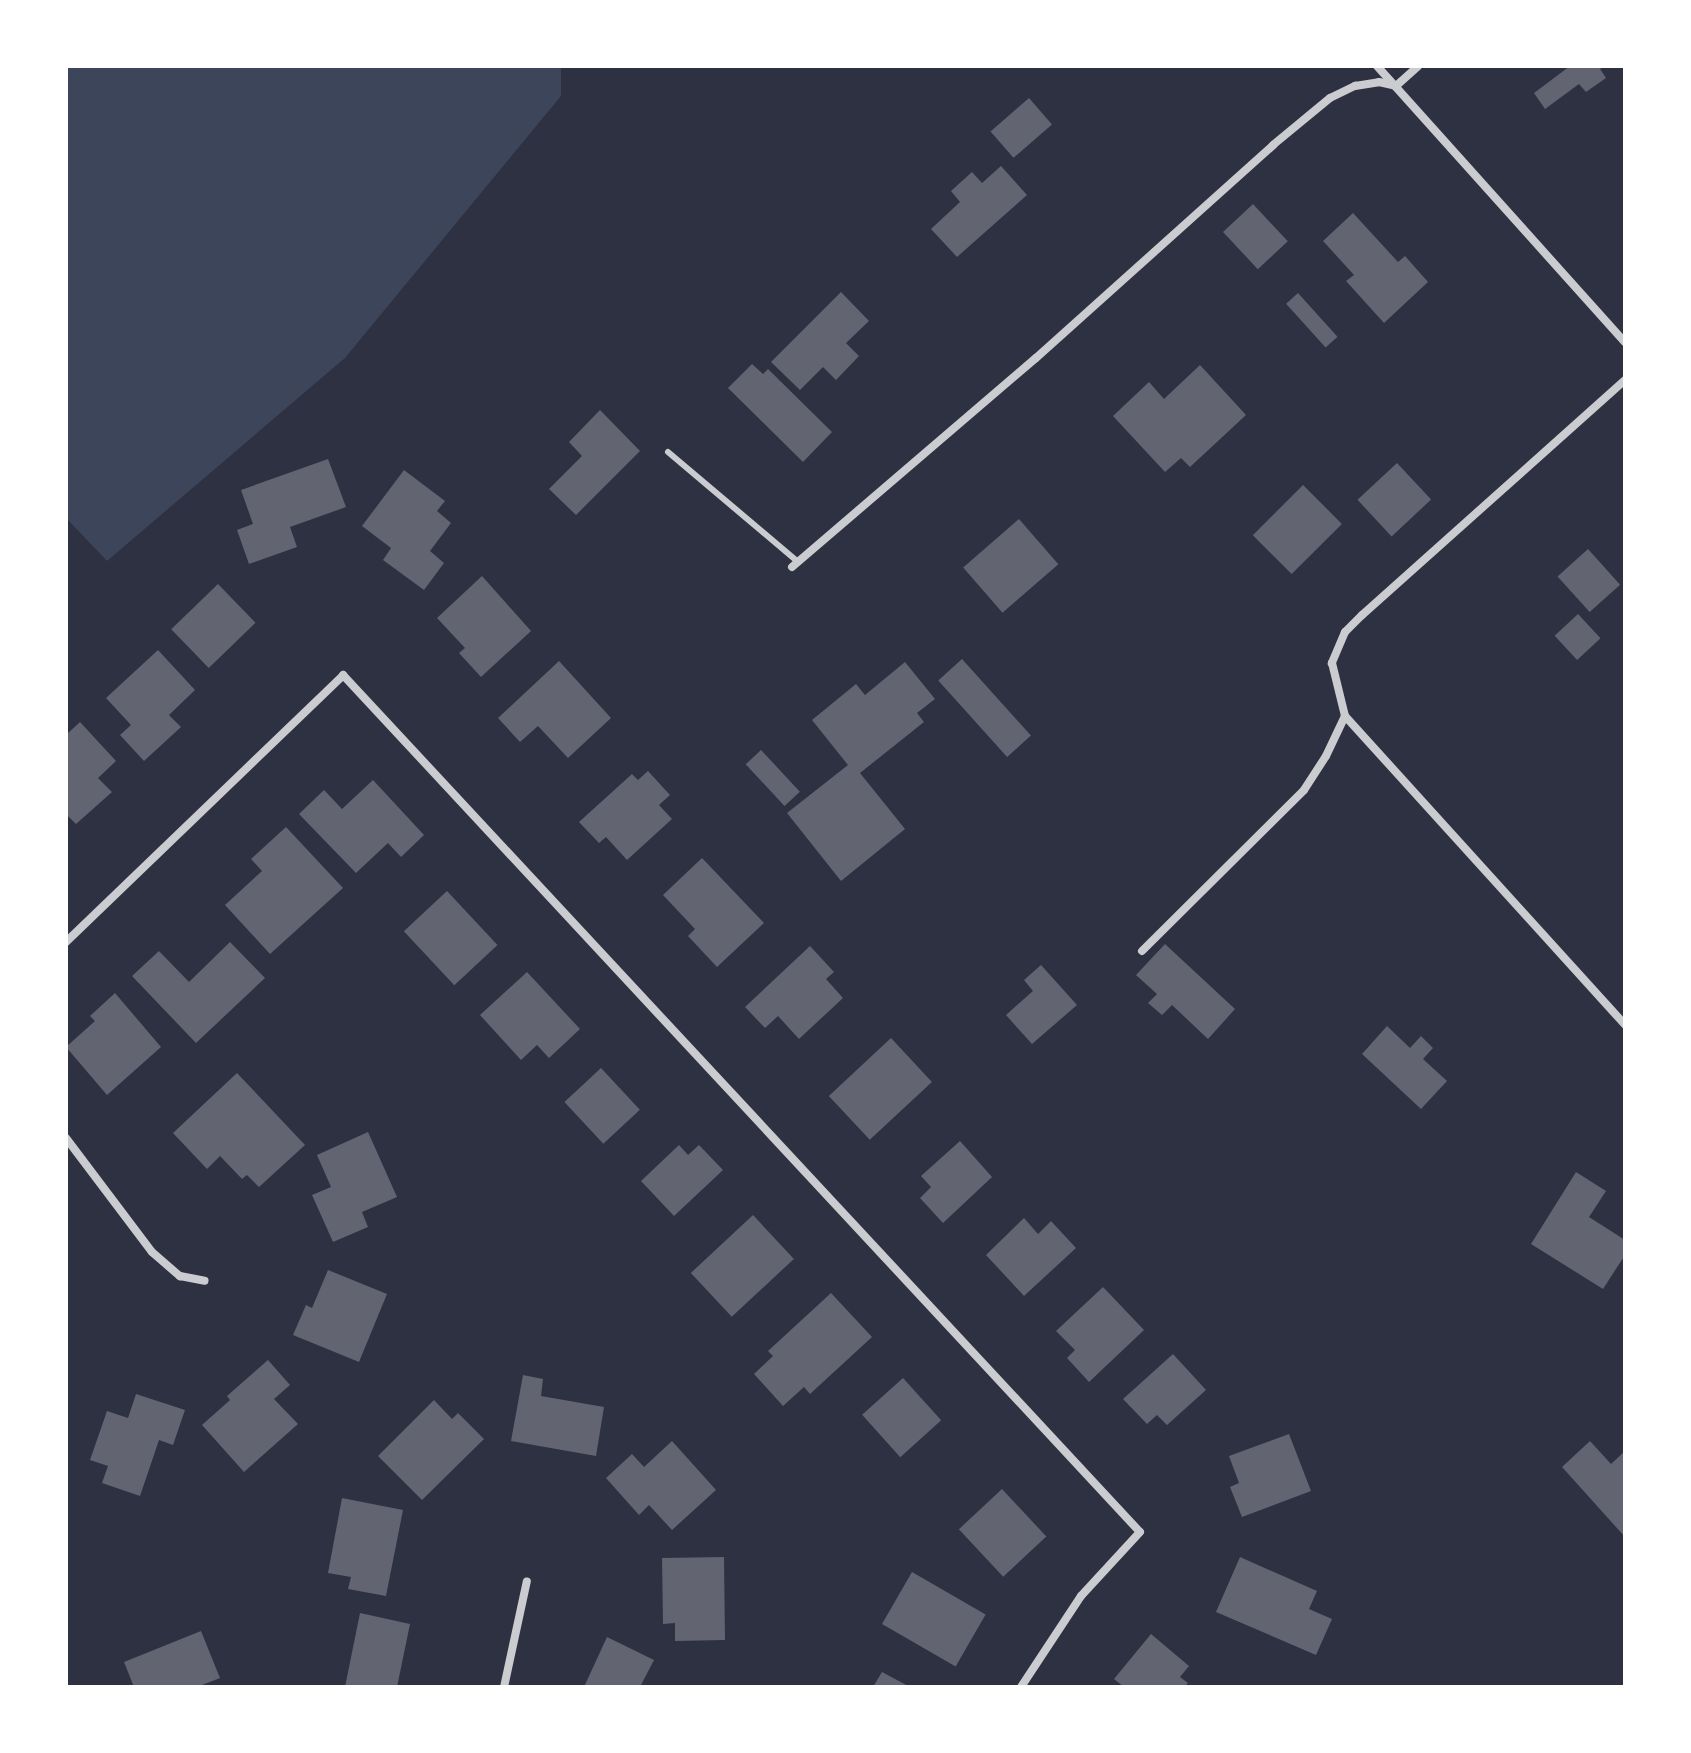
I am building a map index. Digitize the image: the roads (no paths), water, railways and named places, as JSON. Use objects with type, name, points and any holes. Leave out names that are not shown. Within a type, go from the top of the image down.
[{"type":"street","points":[[1377,66],[1625,342]]},
{"type":"street","points":[[1396,86],[1418,66]]},
{"type":"street","points":[[795,564],[1036,358],[1330,98],[1355,86],[1379,82],[1396,86]]},
{"type":"street","points":[[1625,380],[1345,632],[1332,663],[1345,716],[1625,1025]]},
{"type":"street","points":[[66,942],[343,675],[1140,1532],[1081,1596],[1021,1687]]},
{"type":"street","points":[[1142,951],[1304,790],[1326,756],[1345,716]]},
{"type":"street","points":[[66,1138],[152,1252],[180,1276],[205,1281]]},
{"type":"street","points":[[504,1687],[527,1581]]},
{"type":"lane","points":[[668,452],[795,564]]}]
